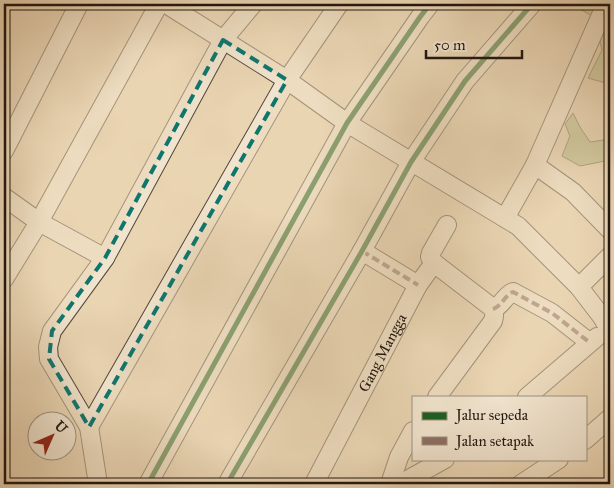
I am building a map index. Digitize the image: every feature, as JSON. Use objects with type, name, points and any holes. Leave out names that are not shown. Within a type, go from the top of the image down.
[{"type":"street","points":[[4,151],[79,4]]},
{"type":"street","points":[[4,279],[39,222],[159,4]]},
{"type":"street","points":[[166,4],[287,80],[347,123],[505,218],[528,235],[579,288],[610,329],[589,342],[528,396]]},
{"type":"street","points":[[93,482],[89,427],[49,358],[48,347],[52,331],[104,258],[223,40],[253,4]]},
{"type":"street","points":[[89,427],[287,80],[340,4]]},
{"type":"street","points":[[154,482],[347,123],[430,4]]},
{"type":"street","points":[[227,484],[362,251],[411,162],[465,81],[532,4]]},
{"type":"street","points":[[505,218],[535,165],[606,4]]},
{"type":"street","points":[[535,165],[573,192],[610,230]]},
{"type":"street","points":[[4,197],[39,222],[104,258]]},
{"type":"street","name":"Gang Mangga","points":[[314,484],[418,285],[434,263],[430,257],[431,253],[447,225]]},
{"type":"street","points":[[362,251],[418,285]]},
{"type":"street","points":[[579,288],[610,256]]},
{"type":"street","points":[[434,263],[493,309],[494,315],[493,321],[438,396]]},
{"type":"street","points":[[493,309],[498,307],[513,292],[552,313],[589,342]]},
{"type":"street","points":[[586,439],[610,418]]},
{"type":"street","points":[[390,484],[399,457],[412,433]]},
{"type":"street","points":[[400,484],[443,460]]},
{"type":"street","points":[[522,484],[558,460]]},
{"type":"highlighted area","points":[[223,40],[287,80],[89,427],[49,359],[52,331],[105,258]]},
{"type":"green space","points":[[571,4],[610,4],[610,86],[609,84],[588,78],[602,50],[594,17]]},
{"type":"green space","points":[[573,113],[590,142],[604,140],[610,128],[610,160],[580,166],[562,156],[570,136],[565,124]]},
{"type":"marked path","points":[[362,251],[418,285]]},
{"type":"marked path","points":[[493,309],[499,306],[513,292],[552,313],[589,342]]},
{"type":"cycle path","points":[[148,484],[347,123],[430,4]]},
{"type":"cycle path","points":[[227,484],[362,251],[411,162],[465,81],[532,4]]}]
